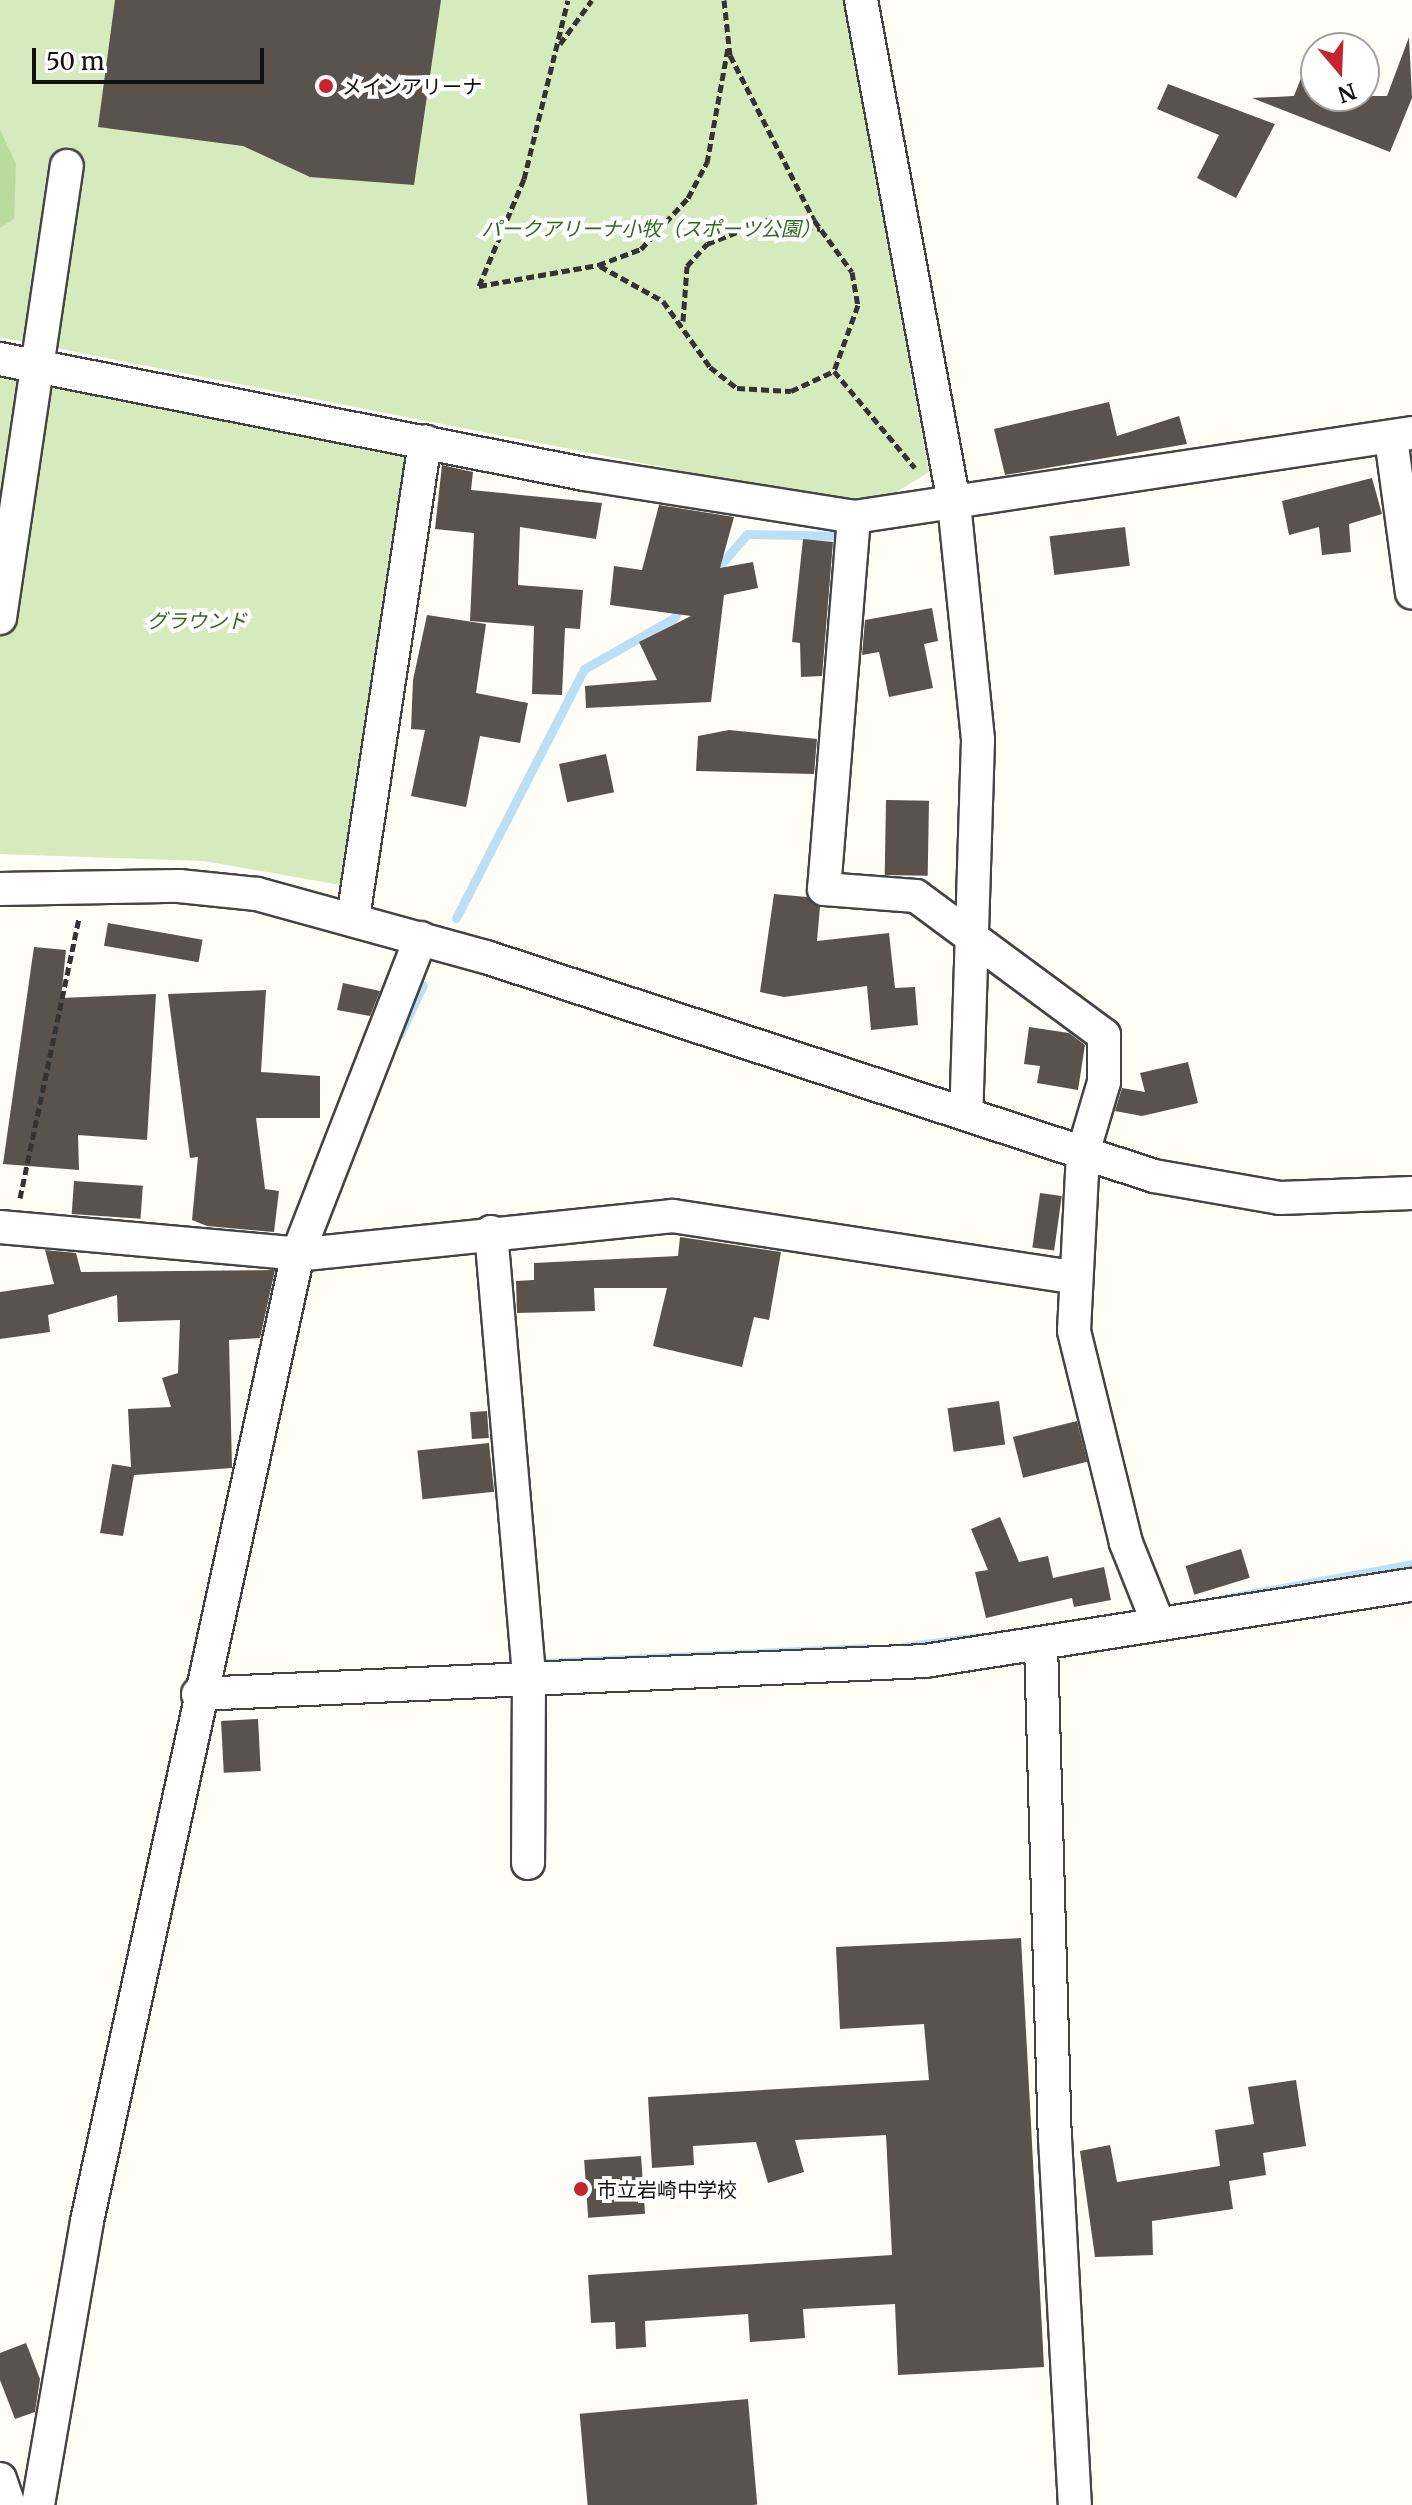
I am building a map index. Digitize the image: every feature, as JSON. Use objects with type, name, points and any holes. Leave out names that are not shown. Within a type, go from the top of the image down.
[{"type":"street","points":[[861,0],[954,503],[978,740],[966,1113]]},
{"type":"street","points":[[0,618],[34,366],[67,166]]},
{"type":"street","points":[[0,359],[425,441],[854,517],[1401,436],[1412,593]]},
{"type":"street","points":[[353,918],[425,441]]},
{"type":"street","points":[[854,517],[824,889],[916,896],[971,942],[1104,1035],[1104,1082],[1083,1153],[1073,1277],[1074,1331],[1104,1466],[1158,1623]]},
{"type":"street","points":[[0,889],[86,886],[257,894],[421,938],[1083,1153],[1214,1190],[1280,1198],[1412,1193]]},
{"type":"street","points":[[38,2505],[87,2221],[198,1694],[298,1253],[421,938]]},
{"type":"street","points":[[7,1227],[298,1253],[673,1216],[1073,1277]]},
{"type":"street","points":[[491,1232],[528,1663],[528,1863]]},
{"type":"street","points":[[198,1694],[528,1663],[925,1661],[1412,1585]]},
{"type":"street","points":[[1041,1644],[1055,2138],[1075,2505]]},
{"type":"street","points":[[0,2479],[9,2505]]},
{"type":"path","points":[[568,0],[524,179],[479,286],[598,265],[641,249],[688,198],[717,131],[729,41],[724,0]]},
{"type":"path","points":[[559,46],[592,0]]},
{"type":"path","points":[[598,265],[642,284],[683,322],[710,367],[737,388],[791,391],[834,371],[858,305],[852,272],[823,230],[729,41]]},
{"type":"path","points":[[683,322],[687,266],[707,244],[770,219],[823,230]]},
{"type":"path","points":[[834,371],[912,465],[954,503]]},
{"type":"path","points":[[7,1227],[86,886]]},
{"type":"green space","name":"パークアリーナ小牧（スポーツ公園）","points":[[0,0],[843,0],[929,472],[890,496],[825,499],[0,337]]},
{"type":"green space","points":[[0,130],[16,164],[14,219],[0,228]]},
{"type":"green space","name":"グラウンド","points":[[0,372],[410,452],[340,885],[204,861],[0,854]]},
{"type":"building","name":"メインアリーナ","points":[[115,0],[441,0],[414,185],[310,177],[243,146],[98,127]]},
{"type":"building","points":[[1409,37],[1412,98],[1390,152],[1252,98],[1294,96],[1300,81],[1300,112],[1380,112],[1380,96],[1387,96]]},
{"type":"building","points":[[1168,84],[1275,124],[1236,198],[1197,178],[1219,135],[1157,109]]},
{"type":"building","points":[[1109,402],[1117,436],[1179,416],[1187,444],[1005,475],[994,429]]},
{"type":"building","points":[[442,465],[473,472],[471,490],[602,503],[596,539],[520,527],[518,585],[583,590],[580,629],[565,628],[562,695],[532,694],[534,626],[470,621],[474,533],[435,529]]},
{"type":"building","points":[[1372,478],[1382,514],[1349,524],[1351,552],[1322,555],[1319,527],[1289,535],[1282,501]]},
{"type":"building","points":[[659,505],[734,517],[720,568],[753,562],[758,588],[724,595],[711,702],[586,708],[585,686],[657,680],[639,642],[691,616],[610,605],[614,566],[642,570]]},
{"type":"building","points":[[1125,527],[1130,566],[1054,575],[1050,536]]},
{"type":"building","points":[[803,539],[833,542],[822,676],[801,677],[800,643],[792,642]]},
{"type":"building","points":[[932,608],[938,641],[924,644],[933,688],[889,697],[879,652],[862,655],[865,620]]},
{"type":"building","points":[[427,615],[486,624],[476,693],[528,703],[520,743],[480,736],[466,807],[411,796],[425,730],[411,729],[413,680]]},
{"type":"building","points":[[729,730],[817,739],[814,774],[696,771],[698,736]]},
{"type":"building","points":[[606,754],[614,792],[567,802],[559,764]]},
{"type":"building","points":[[886,800],[929,801],[928,876],[885,875]]},
{"type":"building","points":[[774,894],[807,897],[820,907],[817,941],[889,933],[895,988],[915,987],[918,1025],[871,1030],[867,986],[784,997],[760,992]]},
{"type":"building","points":[[108,923],[203,940],[199,962],[104,946]]},
{"type":"building","points":[[34,947],[66,950],[61,998],[156,994],[147,1140],[78,1135],[79,1170],[3,1164]]},
{"type":"building","points":[[343,983],[380,991],[370,1016],[337,1010]]},
{"type":"building","points":[[266,990],[261,1072],[320,1076],[320,1118],[256,1118],[265,1189],[279,1191],[274,1232],[207,1226],[192,1220],[198,1157],[190,1158],[168,994]]},
{"type":"building","points":[[1029,1027],[1069,1033],[1085,1045],[1078,1090],[1037,1083],[1040,1066],[1024,1064]]},
{"type":"building","points":[[1188,1062],[1198,1103],[1142,1116],[1115,1111],[1122,1088],[1145,1092],[1140,1073]]},
{"type":"building","points":[[74,1181],[143,1186],[141,1219],[72,1214]]},
{"type":"building","points":[[1040,1193],[1062,1196],[1054,1251],[1032,1247]]},
{"type":"building","points":[[680,1237],[781,1252],[769,1320],[754,1317],[742,1367],[653,1346],[667,1288],[594,1288],[595,1311],[517,1313],[516,1281],[534,1280],[534,1263],[678,1256]]},
{"type":"building","points":[[45,1250],[76,1253],[81,1272],[275,1270],[260,1338],[229,1340],[232,1468],[134,1475],[123,1536],[100,1533],[112,1464],[131,1467],[128,1409],[171,1407],[162,1378],[178,1373],[180,1320],[118,1322],[117,1295],[48,1315],[50,1332],[0,1339],[0,1292],[54,1284]]},
{"type":"building","points":[[999,1401],[1005,1445],[954,1452],[948,1408]]},
{"type":"building","points":[[487,1411],[489,1438],[472,1439],[470,1412]]},
{"type":"building","points":[[1077,1421],[1087,1462],[1023,1478],[1013,1437]]},
{"type":"building","points":[[489,1443],[494,1492],[423,1499],[417,1451]]},
{"type":"building","points":[[1000,1517],[1019,1562],[1048,1556],[1053,1578],[1104,1567],[1111,1600],[1074,1607],[1072,1598],[986,1618],[975,1572],[988,1570],[971,1529]]},
{"type":"building","points":[[1241,1549],[1250,1578],[1194,1595],[1186,1566]]},
{"type":"building","points":[[258,1719],[261,1771],[224,1773],[221,1721]]},
{"type":"building","points":[[1021,1938],[1044,2367],[898,2375],[895,2304],[803,2309],[805,2338],[750,2342],[748,2314],[645,2321],[646,2347],[616,2349],[615,2322],[591,2323],[588,2275],[892,2255],[886,2135],[795,2140],[804,2172],[768,2183],[756,2142],[693,2146],[694,2165],[652,2168],[648,2097],[929,2080],[924,2024],[840,2029],[836,1947]]},
{"type":"building","points":[[1296,2080],[1306,2146],[1263,2153],[1266,2175],[1229,2181],[1233,2209],[1152,2221],[1153,2255],[1095,2257],[1080,2151],[1110,2145],[1117,2182],[1220,2166],[1215,2130],[1254,2124],[1248,2087]]},
{"type":"building","points":[[641,2156],[645,2214],[588,2218],[584,2160]]},
{"type":"building","points":[[26,2343],[40,2379],[35,2412],[15,2419],[0,2380],[0,2353]]},
{"type":"building","points":[[748,2399],[757,2505],[588,2505],[580,2414]]},
{"type":"waterway","points":[[715,571],[747,534],[847,536]]},
{"type":"waterway","points":[[456,918],[584,669],[674,618],[682,604]]},
{"type":"waterway","points":[[400,1034],[423,985]]},
{"type":"waterway","points":[[1222,1599],[1412,1564]]},
{"type":"waterway","points":[[902,1647],[978,1637]]},
{"type":"waterway","points":[[538,1663],[867,1648]]},
{"type":"place","name":"メインアリーナ","points":[[326,86]]},
{"type":"place","name":"市立岩崎中学校","points":[[581,2189]]}]
